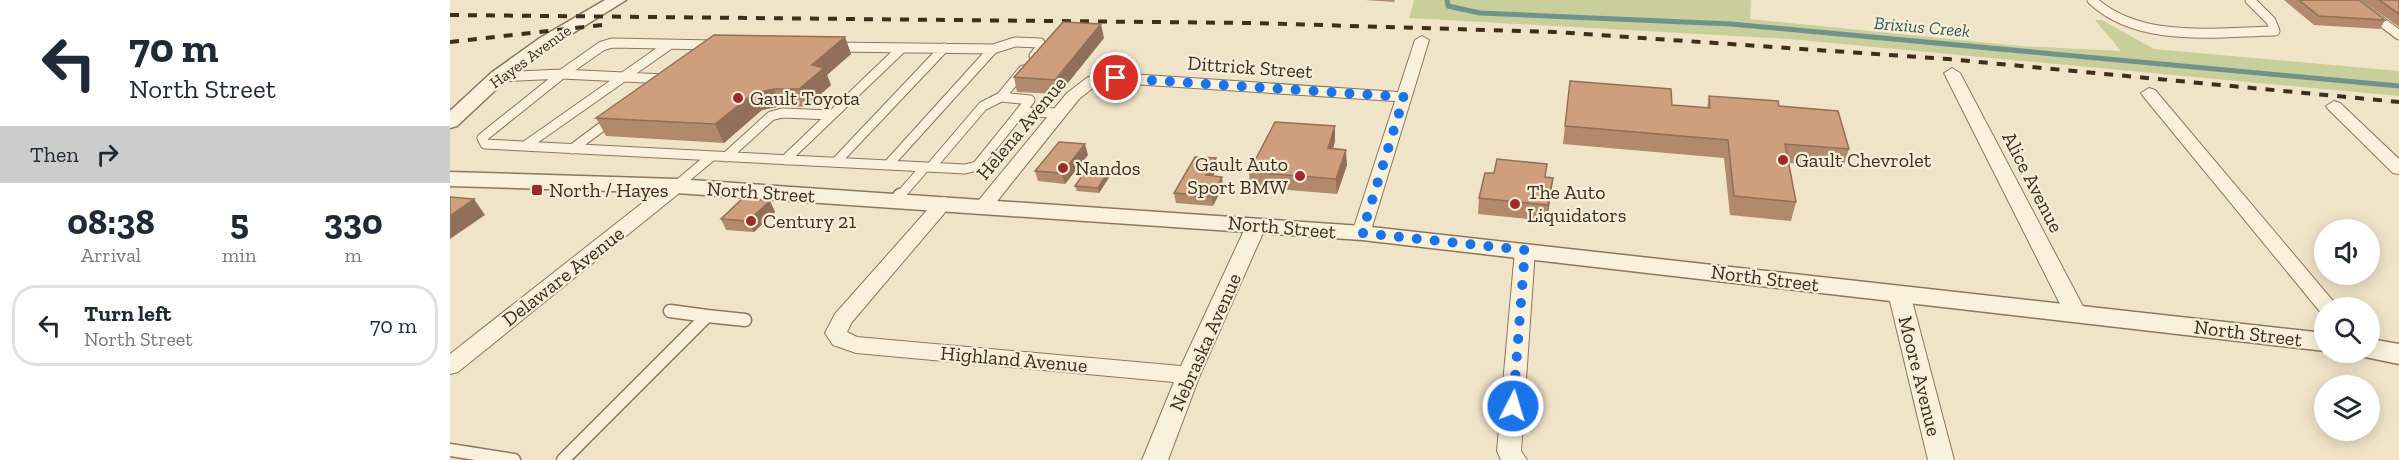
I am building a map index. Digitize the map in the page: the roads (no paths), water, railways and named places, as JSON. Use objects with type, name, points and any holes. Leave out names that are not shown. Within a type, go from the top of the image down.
[{"type":"street","name":"Hayes Avenue","points":[[450,122],[458,112],[498,77],[568,28],[617,0]]},
{"type":"street","points":[[1362,233],[1422,40]]},
{"type":"street","name":"Alice Avenue","points":[[1952,72],[2075,312]]},
{"type":"street","name":"Dittrick Street","points":[[1094,80],[1116,78],[1404,97]]},
{"type":"street","name":"Helena Avenue","points":[[983,206],[1058,113],[1087,83],[1094,80]]},
{"type":"street","points":[[2149,93],[2320,297]]},
{"type":"street","points":[[2334,106],[2399,169]]},
{"type":"street","name":"North Street","points":[[450,179],[676,186],[1257,224],[1362,233],[2314,341]]},
{"type":"street","name":"Delaware Avenue","points":[[450,366],[676,186]]},
{"type":"street","name":"Highland Avenue","points":[[944,203],[843,319],[836,333],[841,340],[867,346],[1188,375]]},
{"type":"street","name":"Nebraska Avenue","points":[[1155,460],[1188,375],[1257,224]]},
{"type":"street","points":[[1514,460],[1509,451],[1525,250]]},
{"type":"street","name":"Moore Avenue","points":[[1899,293],[1941,460]]},
{"type":"street","points":[[2380,351],[2399,354]]},
{"type":"lane","points":[[2092,0],[2102,12],[2114,20],[2142,27],[2198,32],[2274,30],[2271,21],[2250,0]]},
{"type":"lane","points":[[2353,0],[2399,35]]},
{"type":"lane","points":[[819,47],[993,49],[1015,42],[1040,43],[1041,47],[1001,97],[983,106],[896,200]]},
{"type":"lane","points":[[724,45],[612,44],[602,46],[562,74],[482,138],[485,144],[965,169],[977,166],[1030,100],[1001,97]]},
{"type":"lane","points":[[525,146],[669,44]]},
{"type":"lane","points":[[704,52],[713,45]]},
{"type":"lane","points":[[785,160],[902,48]]},
{"type":"lane","points":[[836,162],[944,48]]},
{"type":"lane","points":[[888,165],[993,49]]},
{"type":"lane","points":[[658,86],[676,72]]},
{"type":"lane","points":[[498,77],[562,74],[667,79]]},
{"type":"lane","points":[[1021,111],[1058,113]]},
{"type":"lane","points":[[726,157],[771,116],[782,113],[831,115]]},
{"type":"lane","points":[[572,149],[620,114]]},
{"type":"lane","points":[[676,186],[712,156]]},
{"type":"lane","points":[[670,311],[745,320]]},
{"type":"lane","points":[[563,460],[708,316]]},
{"type":"lane","points":[[450,450],[514,460]]},
{"type":"waterway","name":"Brixius Creek","points":[[1447,0],[1448,6],[1480,13],[1731,24],[2399,86]]},
{"type":"railway","points":[[450,15],[1252,23],[1555,32],[1948,59],[2399,102]]},
{"type":"railway","points":[[450,42],[611,24]]},
{"type":"place","name":"Gault Toyota","points":[[738,98]]},
{"type":"place","name":"Gault Chevrolet","points":[[1783,160]]},
{"type":"place","name":"Nandos","points":[[1063,168]]},
{"type":"place","name":"Gault Auto Sport BMW","points":[[1300,176]]},
{"type":"place","name":"North / Hayes","points":[[537,190]]},
{"type":"place","name":"The Auto Liquidators","points":[[1515,204]]},
{"type":"place","name":"Century 21","points":[[751,221]]}]
